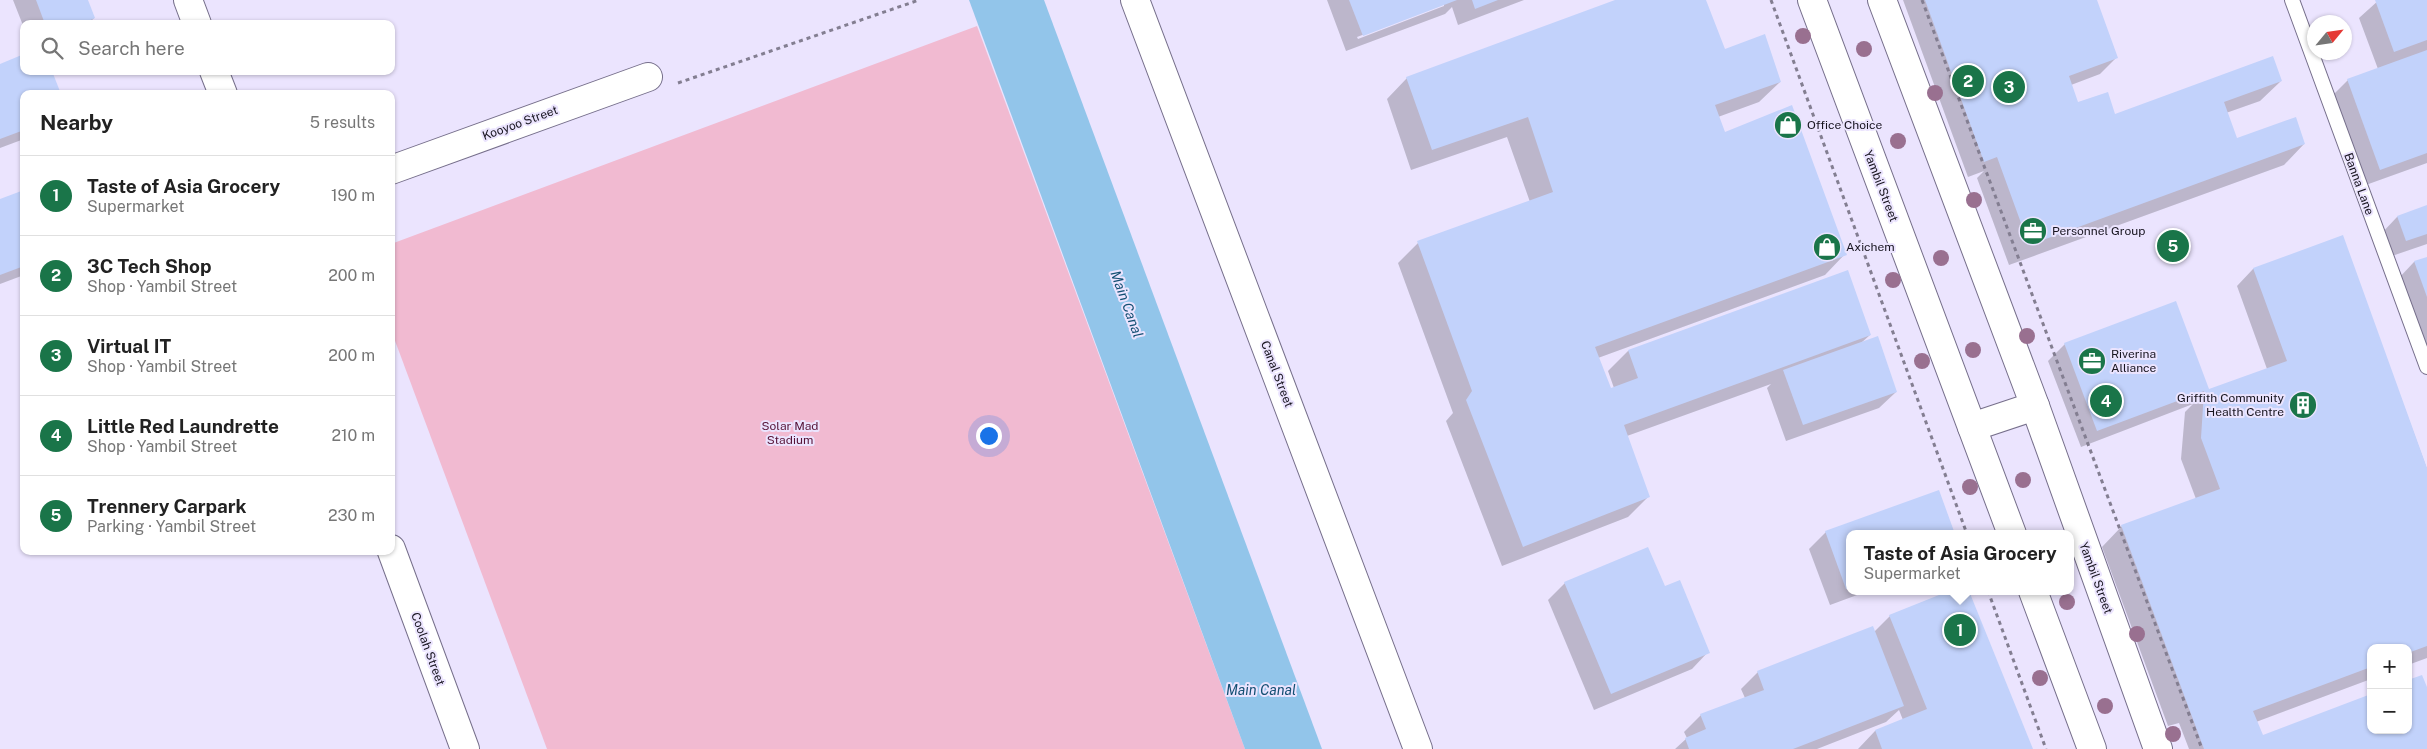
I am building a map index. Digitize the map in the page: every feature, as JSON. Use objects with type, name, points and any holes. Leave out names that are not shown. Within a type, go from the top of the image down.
[{"type":"street","points":[[188,0],[196,20]]},
{"type":"street","name":"Canal Street","points":[[1135,0],[1418,749]]},
{"type":"street","name":"Yambil Street","points":[[1812,0],[2011,530]]},
{"type":"street","name":"Yambil Street","points":[[1882,0],[2035,406],[2158,749]]},
{"type":"street","points":[[216,75],[221,90]]},
{"type":"street","name":"Kooyoo Street","points":[[395,169],[648,77]]},
{"type":"street","points":[[1972,427],[2035,406]]},
{"type":"street","name":"Coolah Street","points":[[393,555],[465,749]]},
{"type":"street","points":[[2034,595],[2092,749]]},
{"type":"lane","name":"Banna Lane","points":[[2292,0],[2427,367]]},
{"type":"path","points":[[648,77],[677,84],[919,0]]},
{"type":"path","points":[[1771,0],[1966,530]]},
{"type":"path","points":[[1922,0],[2202,749]]},
{"type":"path","points":[[1989,595],[2046,749]]},
{"type":"green space","name":"Solar Mad Stadium","points":[[977,26],[1245,749],[547,749],[395,341],[395,243]]},
{"type":"water","name":"Main Canal","points":[[969,0],[1044,0],[1322,749],[1245,749]]},
{"type":"building","points":[[36,0],[88,0],[95,18],[91,20],[44,20]]},
{"type":"building","points":[[1349,0],[1457,0],[1363,36]]},
{"type":"building","points":[[1472,0],[1498,0],[1475,9]]},
{"type":"building","points":[[1615,0],[1706,0],[1725,49],[1765,34],[1781,82],[1715,105],[1725,132],[1792,105],[1847,255],[1595,347],[1611,388],[1638,378],[1628,350],[1848,270],[1871,335],[1624,425],[1650,497],[1523,547],[1466,400],[1472,391],[1417,241],[1553,192],[1528,117],[1432,150],[1406,77]]},
{"type":"building","points":[[1925,0],[2097,0],[2118,58],[2069,76],[2078,102],[2108,92],[2115,114],[2273,56],[2282,81],[2224,102],[2237,138],[2296,117],[2305,144],[2029,245],[1997,157],[1984,162]]},
{"type":"building","points":[[2375,0],[2427,0],[2427,40],[2394,52]]},
{"type":"building","points":[[2427,50],[2427,153],[2380,170],[2347,79]]},
{"type":"building","points":[[20,56],[20,75],[54,75],[59,90],[20,90],[20,132],[0,139],[0,64]]},
{"type":"building","points":[[20,192],[20,268],[0,275],[0,199]]},
{"type":"building","points":[[2427,205],[2427,234],[2406,241],[2397,216]]},
{"type":"building","points":[[2343,235],[2427,468],[2427,646],[2412,652],[2412,644],[2367,644],[2367,668],[2253,711],[2263,735],[2367,696],[2367,734],[2412,734],[2412,679],[2422,675],[2427,687],[2427,749],[2204,749],[2121,525],[2220,489],[2201,438],[2204,391],[2097,431],[2064,343],[2176,301],[2209,389],[2287,361],[2253,268]]},
{"type":"building","points":[[2427,257],[2427,297],[2414,261]]},
{"type":"building","points":[[1878,336],[1897,392],[1803,425],[1783,370]]},
{"type":"building","points":[[1939,490],[1954,530],[1846,530],[1846,589],[1825,531]]},
{"type":"building","points":[[1648,547],[1665,586],[1680,580],[1710,653],[1611,694],[1564,582]]},
{"type":"building","points":[[1939,595],[1971,595],[2033,749],[1882,749],[1875,730],[1927,709],[1889,615]]},
{"type":"building","points":[[1873,626],[1904,706],[1793,749],[1689,749],[1685,738],[1706,729],[1700,714],[1764,690],[1757,671]]},
{"type":"place","name":"3C Tech Shop","points":[[1968,81]]},
{"type":"place","name":"Virtual IT","points":[[2009,87]]},
{"type":"place","name":"Office Choice","points":[[1788,125]]},
{"type":"place","name":"Personnel Group","points":[[2033,231]]},
{"type":"place","name":"Trennery Carpark","points":[[2173,246]]},
{"type":"place","name":"Axichem","points":[[1827,247]]},
{"type":"place","name":"Riverina Alliance","points":[[2092,361]]},
{"type":"place","name":"Little Red Laundrette","points":[[2106,401]]},
{"type":"place","name":"Griffith Community Health Centre","points":[[2303,405]]},
{"type":"place","name":"Taste of Asia Grocery","points":[[1960,630]]}]
